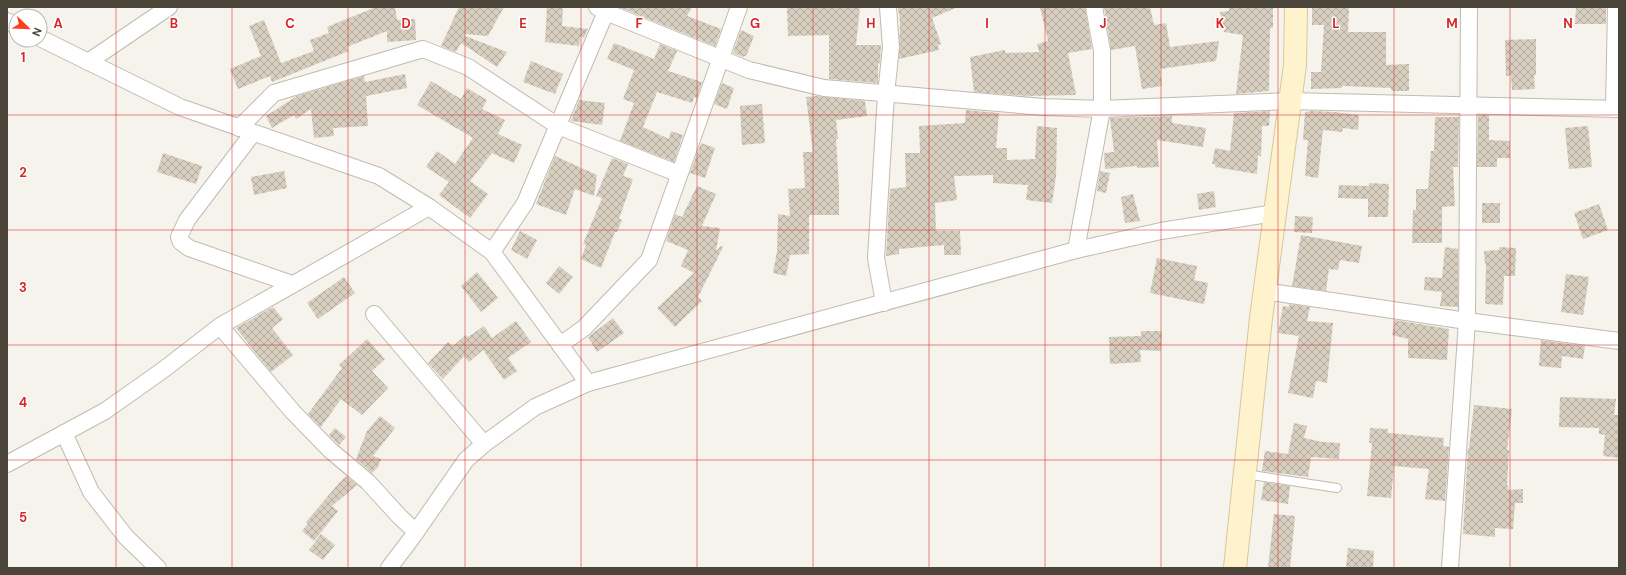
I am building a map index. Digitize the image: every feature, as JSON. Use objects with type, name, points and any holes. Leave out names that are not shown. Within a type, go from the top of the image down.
[{"type":"main road","points":[[1235,568],[1264,291],[1295,65],[1296,7]]},
{"type":"street","points":[[88,62],[169,7]]},
{"type":"street","points":[[560,345],[584,328],[649,260],[739,7]]},
{"type":"street","points":[[884,303],[876,258],[886,94],[891,47],[888,7]]},
{"type":"street","points":[[1076,250],[1102,109],[1102,51],[1094,7]]},
{"type":"street","points":[[1450,568],[1466,321],[1469,7]]},
{"type":"street","points":[[492,252],[525,203],[558,126],[604,9],[749,70],[824,88],[1043,107],[1102,109],[1290,101],[1617,109],[1616,7]]},
{"type":"street","points":[[48,42],[180,107],[379,176],[429,207],[492,252],[588,383]]},
{"type":"street","points":[[292,284],[189,248],[181,242],[179,237],[187,220],[246,130],[274,93],[423,49],[468,68],[558,126],[679,174]]},
{"type":"street","points":[[7,464],[104,411],[163,370],[220,326],[429,207]]},
{"type":"street","points":[[389,568],[466,460],[484,444],[535,407],[588,383],[1076,250],[1161,231],[1275,213]]},
{"type":"street","points":[[1264,291],[1466,321],[1619,341]]},
{"type":"street","points":[[374,314],[484,444]]},
{"type":"street","points":[[220,326],[293,412],[330,450],[368,482],[416,532]]},
{"type":"street","points":[[64,433],[91,492],[126,537],[158,568]]},
{"type":"lane","points":[[1245,474],[1338,488]]},
{"type":"building","points":[[376,7],[395,7],[397,20],[415,19],[416,40],[387,42],[387,31],[347,47],[349,51],[272,82],[270,76],[238,89],[230,69],[261,56],[249,26],[264,20],[281,63],[314,51],[310,40],[329,33],[327,27]]},
{"type":"building","points":[[459,7],[504,7],[488,36],[465,34],[465,36],[507,52],[497,67],[461,43],[456,52],[441,46]]},
{"type":"building","points":[[547,7],[563,7],[562,26],[588,29],[584,38],[580,36],[579,46],[545,42]]},
{"type":"building","points":[[619,7],[692,7],[687,16],[721,29],[715,46]]},
{"type":"building","points":[[787,7],[860,7],[856,45],[881,45],[880,63],[878,64],[878,83],[829,79],[829,35],[788,36]]},
{"type":"building","points":[[898,7],[958,7],[932,18],[941,44],[938,45],[939,50],[899,59],[900,22]]},
{"type":"building","points":[[1040,7],[1085,7],[1092,49],[1068,53],[1076,95],[1028,96],[974,92],[970,57],[1005,50],[1005,53],[1039,52],[1037,44],[1048,41]]},
{"type":"building","points":[[1104,7],[1150,7],[1154,25],[1166,23],[1170,47],[1219,41],[1216,61],[1160,69],[1162,86],[1142,89],[1135,46],[1111,50]]},
{"type":"building","points":[[1229,7],[1273,7],[1273,28],[1270,28],[1269,91],[1236,94],[1243,35],[1224,32],[1220,12],[1229,11]]},
{"type":"building","points":[[1312,7],[1349,7],[1348,32],[1386,32],[1386,65],[1409,64],[1409,91],[1392,91],[1391,88],[1342,86],[1342,88],[1311,89],[1311,72],[1321,72],[1324,25],[1312,25]]},
{"type":"building","points":[[1576,7],[1606,7],[1606,24],[1575,24]]},
{"type":"building","points":[[741,30],[754,36],[746,56],[743,57],[733,53]]},
{"type":"building","points":[[1536,39],[1536,75],[1534,75],[1535,89],[1512,90],[1511,75],[1506,76],[1505,40]]},
{"type":"building","points":[[614,43],[654,59],[660,44],[677,51],[668,71],[702,82],[697,98],[694,97],[692,103],[657,92],[643,127],[669,139],[671,131],[683,135],[674,162],[620,141],[634,103],[623,99],[634,70],[607,59]]},
{"type":"building","points":[[531,61],[563,74],[555,94],[523,82]]},
{"type":"building","points":[[405,74],[407,88],[366,96],[368,126],[333,128],[334,136],[314,138],[311,109],[296,119],[294,115],[272,128],[266,116],[297,96],[364,76],[365,82]]},
{"type":"building","points":[[431,81],[461,99],[467,88],[487,100],[482,109],[505,120],[498,134],[522,145],[514,163],[492,153],[470,181],[488,194],[470,218],[439,195],[449,182],[426,167],[437,151],[455,164],[473,138],[417,105]]},
{"type":"building","points":[[722,83],[734,88],[727,109],[714,104]]},
{"type":"building","points":[[816,96],[865,101],[867,116],[836,120],[838,139],[836,139],[839,215],[809,215],[809,254],[790,255],[786,276],[773,273],[777,251],[778,214],[790,216],[788,189],[805,188],[803,152],[813,152],[806,97]]},
{"type":"building","points":[[579,100],[605,103],[602,125],[571,121]]},
{"type":"building","points":[[762,104],[765,143],[742,145],[740,106]]},
{"type":"building","points":[[966,110],[999,113],[996,148],[1007,148],[1007,160],[1035,159],[1037,126],[1057,128],[1056,176],[1052,203],[1026,200],[1028,185],[993,183],[993,175],[954,176],[957,200],[935,203],[936,231],[960,231],[961,255],[944,255],[944,245],[899,249],[899,254],[886,256],[890,189],[906,187],[905,153],[920,153],[919,126],[965,123]]},
{"type":"building","points":[[1270,111],[1269,126],[1262,126],[1261,156],[1258,155],[1257,174],[1215,167],[1215,164],[1212,164],[1215,148],[1230,151],[1234,113]]},
{"type":"building","points":[[1312,111],[1359,115],[1358,130],[1343,128],[1342,132],[1323,130],[1318,178],[1305,176],[1308,140],[1303,140],[1305,112]]},
{"type":"building","points":[[1478,115],[1489,115],[1489,140],[1510,141],[1510,158],[1497,158],[1497,167],[1477,167]]},
{"type":"building","points":[[1172,116],[1172,123],[1206,128],[1203,147],[1157,140],[1159,167],[1137,168],[1137,166],[1105,169],[1104,153],[1114,152],[1110,118]]},
{"type":"building","points":[[1435,117],[1459,117],[1458,167],[1453,167],[1455,206],[1442,207],[1442,243],[1412,243],[1413,210],[1416,210],[1416,189],[1428,189],[1431,151],[1434,151]]},
{"type":"building","points":[[1588,126],[1592,167],[1569,169],[1565,128]]},
{"type":"building","points":[[701,143],[715,148],[705,178],[690,173]]},
{"type":"building","points":[[163,153],[202,166],[196,184],[157,172]]},
{"type":"building","points":[[555,156],[597,175],[594,196],[575,189],[566,215],[536,204]]},
{"type":"building","points":[[612,158],[628,164],[623,176],[633,179],[619,219],[622,220],[617,232],[615,232],[601,268],[581,259],[586,245],[583,244],[602,198],[596,196]]},
{"type":"building","points":[[284,171],[287,188],[254,195],[251,177]]},
{"type":"building","points":[[1100,171],[1110,173],[1106,193],[1097,191]]},
{"type":"building","points":[[1369,183],[1389,184],[1388,217],[1368,217],[1368,199],[1338,198],[1339,185],[1369,186]]},
{"type":"building","points":[[697,186],[716,194],[702,226],[720,228],[716,251],[721,246],[723,247],[698,297],[702,301],[675,327],[657,308],[694,273],[681,266],[688,250],[666,241],[675,214],[682,217]]},
{"type":"building","points":[[1214,191],[1216,207],[1199,210],[1197,194]]},
{"type":"building","points":[[1133,194],[1140,221],[1125,223],[1121,197]]},
{"type":"building","points":[[1482,203],[1500,203],[1500,223],[1482,223]]},
{"type":"building","points":[[1599,204],[1608,230],[1583,239],[1574,213]]},
{"type":"building","points":[[1295,216],[1313,217],[1312,233],[1294,232]]},
{"type":"building","points":[[520,231],[537,240],[527,259],[511,250]]},
{"type":"building","points":[[1301,235],[1362,246],[1359,263],[1340,260],[1338,270],[1329,269],[1326,291],[1292,286]]},
{"type":"building","points":[[1445,247],[1458,249],[1458,307],[1440,306],[1442,292],[1424,290],[1425,277],[1442,278]]},
{"type":"building","points":[[1499,247],[1516,248],[1515,276],[1504,276],[1503,305],[1485,304],[1486,264],[1484,251],[1499,250]]},
{"type":"building","points":[[1157,258],[1197,266],[1194,280],[1208,283],[1204,304],[1150,293]]},
{"type":"building","points":[[559,266],[573,277],[559,294],[546,283]]},
{"type":"building","points":[[477,272],[498,298],[481,312],[461,286]]},
{"type":"building","points":[[1566,274],[1589,277],[1583,315],[1561,312]]},
{"type":"building","points":[[344,277],[355,293],[318,319],[307,303]]},
{"type":"building","points":[[1289,304],[1310,307],[1307,321],[1333,323],[1327,383],[1316,381],[1313,398],[1288,393],[1299,336],[1278,333],[1283,306],[1289,307]]},
{"type":"building","points":[[273,307],[283,319],[272,328],[293,355],[271,372],[236,328]]},
{"type":"building","points":[[613,318],[624,333],[597,352],[588,337]]},
{"type":"building","points":[[1395,320],[1449,329],[1447,360],[1408,358],[1408,339],[1392,335]]},
{"type":"building","points":[[516,321],[531,342],[508,358],[517,371],[504,380],[483,350],[469,362],[464,356],[443,379],[428,363],[448,342],[453,346],[466,335],[468,337],[484,326],[492,338]]},
{"type":"building","points":[[1141,331],[1162,331],[1161,351],[1140,350],[1141,362],[1110,364],[1109,337],[1141,336]]},
{"type":"building","points":[[367,339],[385,359],[372,371],[388,388],[362,415],[341,399],[321,427],[308,414],[342,368],[339,365]]},
{"type":"building","points":[[1541,340],[1585,346],[1583,359],[1562,356],[1561,368],[1539,366]]},
{"type":"building","points":[[1560,397],[1616,399],[1614,415],[1619,415],[1619,458],[1603,456],[1605,435],[1599,434],[1599,428],[1559,427]]},
{"type":"building","points":[[1474,405],[1512,409],[1507,450],[1509,450],[1507,485],[1508,490],[1523,489],[1523,503],[1515,503],[1513,529],[1495,528],[1495,537],[1463,534],[1468,448]]},
{"type":"building","points":[[380,416],[395,428],[373,456],[381,459],[378,467],[372,473],[356,459],[367,431]]},
{"type":"building","points":[[1294,423],[1307,426],[1304,438],[1323,442],[1340,443],[1339,459],[1311,457],[1308,477],[1262,471],[1265,451],[1288,454]]},
{"type":"building","points":[[335,428],[346,437],[339,445],[329,435]]},
{"type":"building","points":[[1370,428],[1388,429],[1388,433],[1444,438],[1443,446],[1449,447],[1445,501],[1425,499],[1429,469],[1394,466],[1391,498],[1367,496],[1372,443],[1369,443]]},
{"type":"building","points":[[346,476],[357,485],[332,506],[338,511],[314,541],[302,531],[308,524],[306,522]]},
{"type":"building","points":[[1264,482],[1290,486],[1288,504],[1261,500]]},
{"type":"building","points":[[1274,514],[1295,516],[1290,568],[1268,568]]},
{"type":"building","points":[[321,534],[335,545],[323,560],[309,550]]},
{"type":"building","points":[[1348,548],[1374,551],[1373,568],[1346,568]]}]
